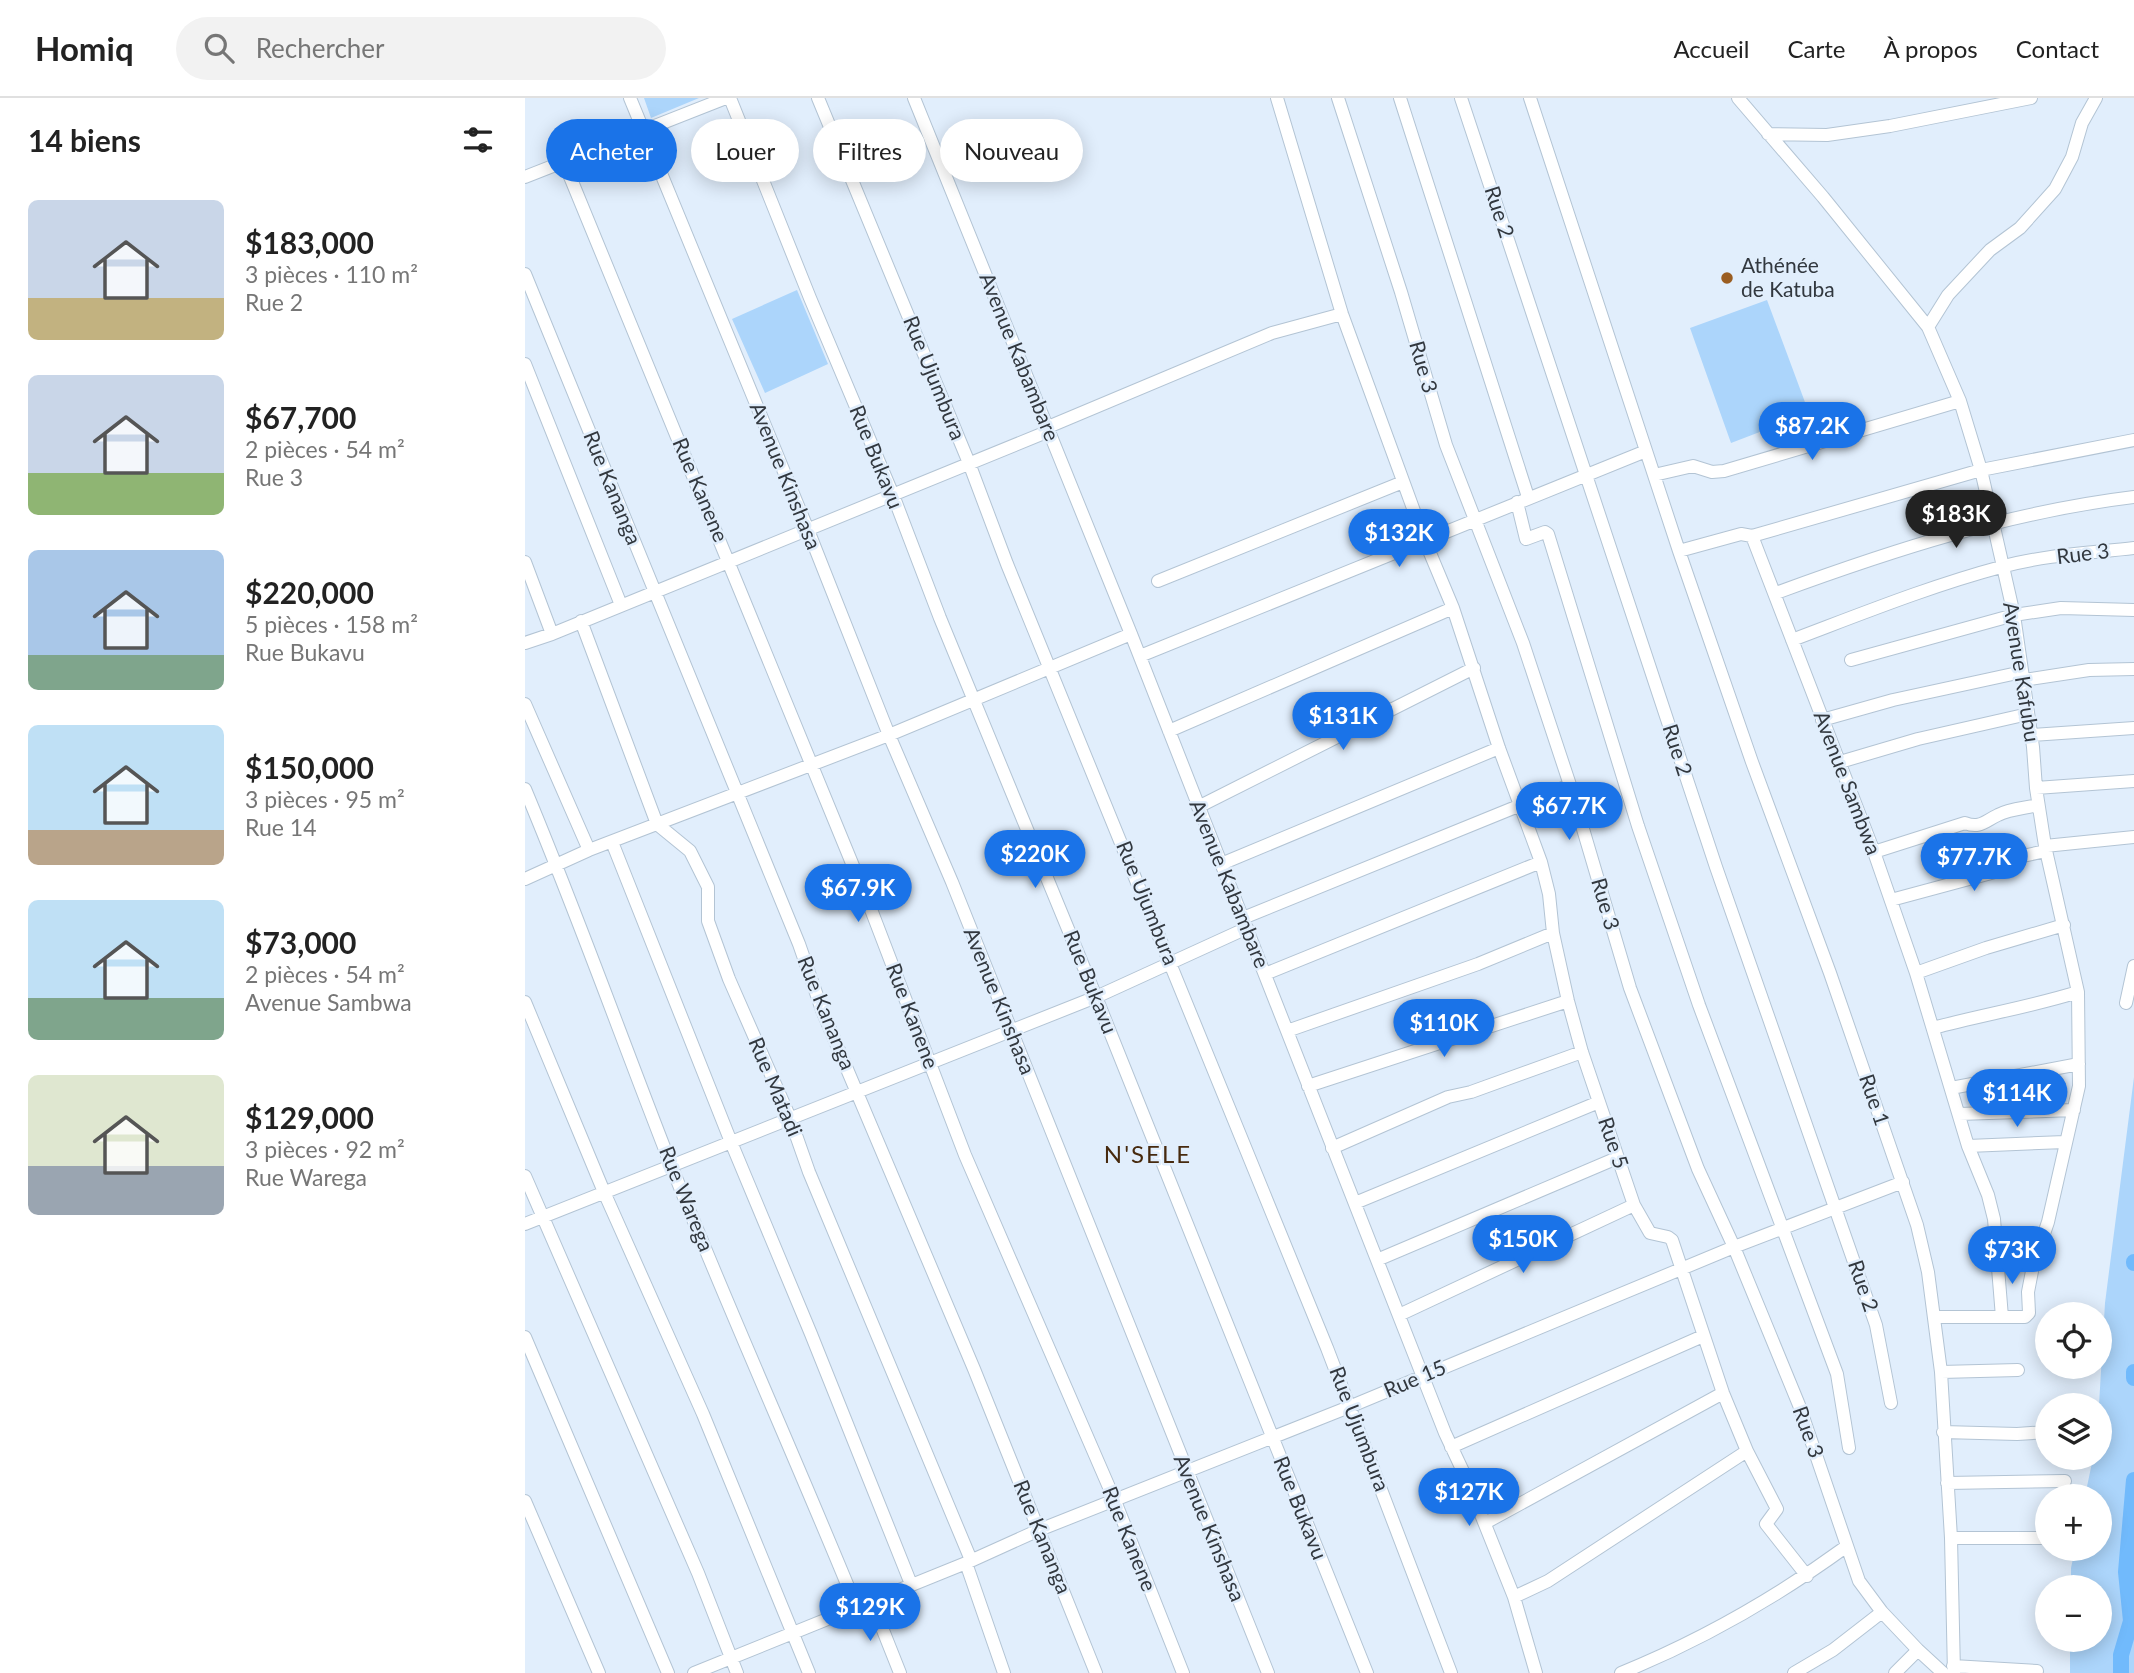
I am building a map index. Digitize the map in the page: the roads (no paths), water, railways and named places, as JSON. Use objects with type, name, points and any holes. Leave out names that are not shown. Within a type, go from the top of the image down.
[{"type":"street","name":"Avenue Kinshasa","points":[[630,98],[640,119]]},
{"type":"street","points":[[674,119],[728,98]]},
{"type":"street","name":"Rue Bukavu","points":[[728,98],[893,495],[940,618],[975,698],[1367,1673]]},
{"type":"street","name":"Rue Ujumbura","points":[[818,98],[1171,962],[1382,1489],[1451,1673]]},
{"type":"street","name":"Avenue Kabambare","points":[[914,98],[1140,656],[1451,1447],[1485,1523],[1514,1597],[1536,1673]]},
{"type":"street","name":"Rue 5","points":[[1277,98],[1342,314],[1425,541],[1453,608],[1499,748],[1541,862],[1568,1001],[1617,1158],[1634,1205],[1650,1233],[1672,1240],[1723,1393],[1747,1451],[1777,1509],[1766,1524],[1807,1576]]},
{"type":"street","name":"Rue 3","points":[[1338,98],[1401,292],[1446,445],[1523,643],[1570,785],[1630,988],[1697,1169],[1734,1247],[1799,1405],[1859,1581],[1882,1612],[1918,1650],[1950,1671]]},
{"type":"street","points":[[1400,98],[1523,499],[1526,539],[1545,532],[1548,534],[1638,827],[1723,1074],[1837,1374],[1849,1448]]},
{"type":"street","name":"Rue 2","points":[[1461,98],[1716,867],[1876,1325],[1891,1403]]},
{"type":"street","name":"Rue 1","points":[[1531,98],[1679,551],[1903,1182],[1929,1272],[1941,1372],[1951,1538],[1950,1671]]},
{"type":"street","name":"Avenue Kafubu","points":[[1738,98],[1823,197],[1928,327],[1960,401],[1981,470],[2014,615],[2045,849],[2078,992],[2080,1086],[2048,1222],[2033,1266],[2028,1292],[2028,1316],[2003,1317]]},
{"type":"street","points":[[1768,134],[1828,135],[1852,132],[2031,98]]},
{"type":"street","points":[[1928,327],[1948,295],[1990,250],[2020,228],[2055,189],[2072,157],[2082,123],[2096,98]]},
{"type":"street","points":[[525,177],[546,169]]},
{"type":"street","name":"Rue Kanene","points":[[572,182],[729,561],[965,1155],[1115,1501],[1183,1673]]},
{"type":"street","name":"Avenue Kinshasa","points":[[666,182],[1011,1030],[1268,1673]]},
{"type":"street","name":"Rue Kananga","points":[[525,274],[799,944],[823,1010],[1096,1673]]},
{"type":"street","points":[[525,643],[893,495],[1272,333],[1342,314]]},
{"type":"street","points":[[525,364],[621,605]]},
{"type":"street","points":[[1654,475],[1693,466],[1711,472],[1724,471],[1960,401]]},
{"type":"street","points":[[1679,551],[1741,534],[1752,536],[1981,470],[2134,440]]},
{"type":"street","points":[[1140,656],[1646,451]]},
{"type":"street","points":[[1158,580],[1403,482]]},
{"type":"street","points":[[1776,593],[1945,535],[1992,522],[2077,504],[2134,497]]},
{"type":"street","name":"Avenue Sambwa","points":[[1752,536],[1874,852],[1916,973],[1968,1146],[1988,1195],[1994,1219],[2003,1317]]},
{"type":"street","name":"Rue 3","points":[[1792,640],[1910,596],[2003,566],[2064,555],[2134,548]]},
{"type":"street","points":[[525,562],[552,634]]},
{"type":"street","points":[[1169,731],[1453,608]]},
{"type":"street","points":[[1851,660],[2014,615],[2061,608],[2134,610]]},
{"type":"street","name":"Rue Matadi","points":[[580,621],[657,824],[694,858],[708,887],[708,921],[729,979],[790,1118],[809,1172],[968,1562],[1004,1673]]},
{"type":"street","points":[[525,879],[589,850],[889,735],[1131,634]]},
{"type":"street","points":[[1198,807],[1473,667]]},
{"type":"street","points":[[1822,720],[1893,700],[2023,676],[2134,669]]},
{"type":"street","points":[[525,704],[589,850]]},
{"type":"street","points":[[1840,762],[1918,739],[2028,714]]},
{"type":"street","points":[[2032,735],[2134,728]]},
{"type":"street","points":[[1221,864],[1499,748]]},
{"type":"street","points":[[2036,788],[2134,781]]},
{"type":"street","points":[[525,1224],[1096,997],[1245,923],[1570,785]]},
{"type":"street","name":"Rue Warega","points":[[525,789],[557,864],[672,1167],[856,1606]]},
{"type":"street","points":[[1874,852],[1965,823],[1976,826],[1987,823],[1997,815],[2038,805]]},
{"type":"street","points":[[1891,900],[2006,869],[2013,858],[2045,849],[2134,837]]},
{"type":"street","points":[[612,842],[911,1584]]},
{"type":"street","points":[[1265,974],[1541,862]]},
{"type":"street","points":[[1916,973],[1986,948],[2064,925]]},
{"type":"street","points":[[1287,1031],[1478,964],[1553,933]]},
{"type":"street","points":[[2126,1003],[2134,966]]},
{"type":"street","points":[[1933,1028],[1988,1013],[2043,1003],[2078,992]]},
{"type":"street","points":[[1308,1086],[1568,1001]]},
{"type":"street","points":[[525,1002],[604,1192],[703,1414],[809,1673]]},
{"type":"street","points":[[1332,1148],[1448,1097],[1471,1092],[1582,1052]]},
{"type":"street","points":[[1951,1088],[2079,1064]]},
{"type":"street","points":[[1355,1203],[1599,1102]]},
{"type":"street","points":[[1959,1114],[2074,1110]]},
{"type":"street","points":[[1968,1146],[2065,1142]]},
{"type":"street","points":[[1377,1260],[1617,1158]]},
{"type":"street","points":[[525,1175],[601,1346],[737,1673]]},
{"type":"street","name":"Rue 15","points":[[694,1673],[968,1562],[1039,1530],[1349,1408],[1734,1247],[1903,1182]]},
{"type":"street","points":[[1399,1315],[1634,1205]]},
{"type":"street","points":[[1934,1317],[2003,1317]]},
{"type":"street","points":[[1451,1447],[1703,1336]]},
{"type":"street","points":[[525,1337],[668,1673]]},
{"type":"street","points":[[1941,1372],[2018,1370]]},
{"type":"street","points":[[1485,1523],[1723,1393]]},
{"type":"street","points":[[1943,1432],[2035,1433]]},
{"type":"street","points":[[1514,1597],[1548,1581],[1747,1451]]},
{"type":"street","points":[[1947,1483],[2066,1481]]},
{"type":"street","points":[[525,1501],[599,1673]]},
{"type":"street","points":[[1951,1538],[2035,1538]]},
{"type":"street","points":[[1621,1673],[1674,1652],[1704,1636],[1807,1576],[1847,1546]]},
{"type":"street","points":[[871,1600],[900,1673]]},
{"type":"street","points":[[1794,1673],[1833,1650],[1882,1612]]},
{"type":"street","points":[[1895,1673],[1918,1650]]},
{"type":"street","points":[[1950,1671],[2036,1671]]},
{"type":"waterway","points":[[2134,1372],[2134,1378]]},
{"type":"waterway","points":[[2121,1673],[2121,1655],[2131,1621],[2126,1572],[2134,1480]]},
{"type":"place","name":"Athénée de Katuba","points":[[1727,278]]},
{"type":"district","name":"N'SELE","points":[[1148,1155]]}]
